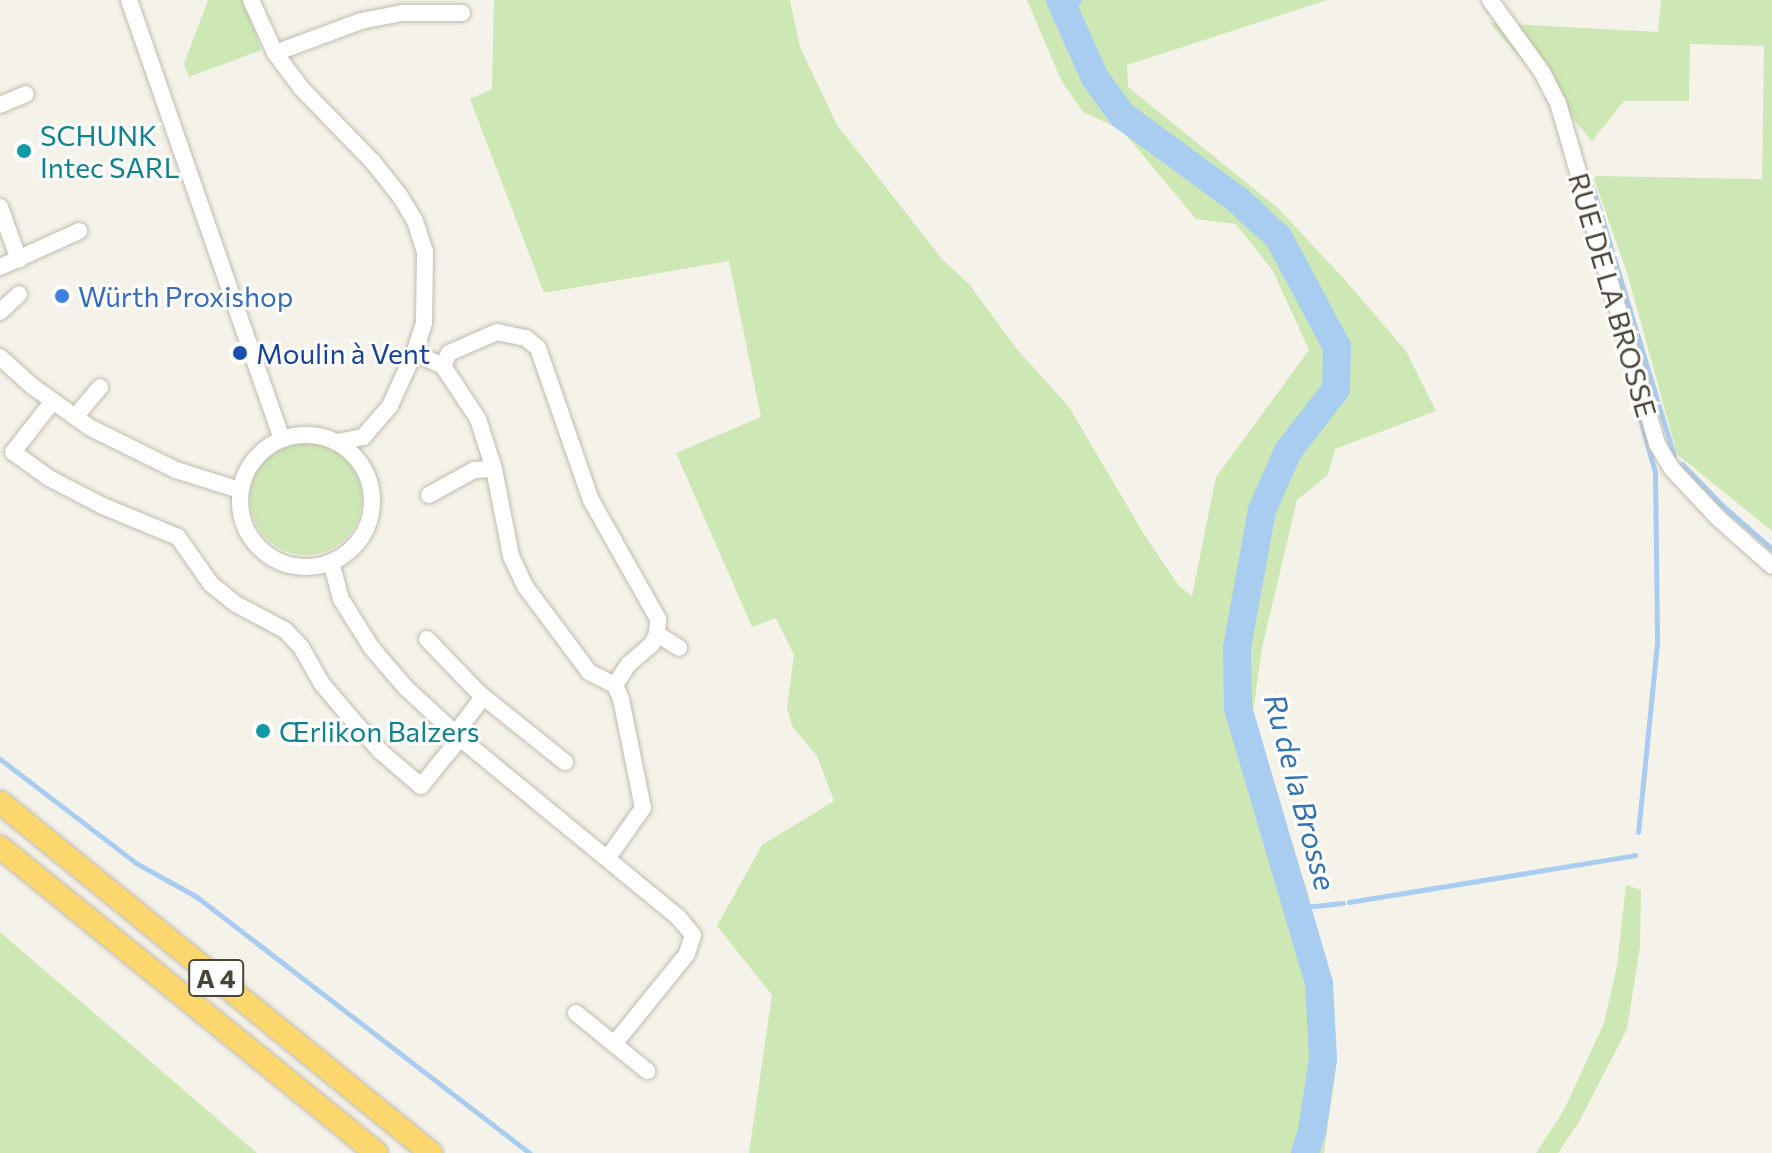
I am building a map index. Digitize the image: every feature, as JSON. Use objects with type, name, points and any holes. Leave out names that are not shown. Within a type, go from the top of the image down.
[{"type":"highway","name":"A 4","points":[[0,802],[431,1153]]},
{"type":"highway","name":"A 4","points":[[0,847],[376,1153]]},
{"type":"street","points":[[129,0],[282,439]]},
{"type":"street","points":[[251,0],[275,53],[302,89],[373,162],[415,221],[425,251],[424,323],[390,406],[363,437],[338,442]]},
{"type":"street","name":"RUE DE LA BROSSE","points":[[1490,0],[1542,72],[1558,103],[1657,444],[1672,469],[1718,518],[1772,566]]},
{"type":"street","points":[[275,53],[401,7],[436,6],[462,13]]},
{"type":"street","points":[[0,105],[26,94]]},
{"type":"street","points":[[0,207],[19,260]]},
{"type":"street","points":[[0,267],[79,231]]},
{"type":"street","points":[[0,312],[19,294]]},
{"type":"street","points":[[443,366],[449,353],[497,332],[526,338],[538,348],[591,500],[614,544],[650,599],[658,619],[657,634],[615,685]]},
{"type":"street","points":[[414,353],[443,366],[478,419],[494,469],[511,556],[525,586],[589,672],[615,685],[621,699],[643,808],[607,859]]},
{"type":"street","points":[[0,357],[75,417],[176,470],[240,490]]},
{"type":"street","points":[[75,417],[100,387]]},
{"type":"street","points":[[53,401],[13,452],[49,478],[103,506],[178,537],[211,584],[236,604],[285,630],[301,647],[322,684],[351,718],[380,751],[421,786],[483,697]]},
{"type":"street","points":[[320,436],[338,442],[354,454],[366,472],[372,493],[371,514],[363,535],[349,551],[331,562],[312,567],[292,565],[265,552],[246,529],[240,510],[240,490],[247,468],[262,450],[282,439],[320,436]]},
{"type":"street","points":[[429,495],[474,470],[494,469]]},
{"type":"street","points":[[331,562],[341,599],[371,647],[405,687],[457,736],[678,917],[693,935],[687,954],[614,1044]]},
{"type":"street","points":[[657,634],[679,648]]},
{"type":"street","points":[[427,639],[483,697],[565,762]]},
{"type":"street","points":[[576,1013],[647,1071]]},
{"type":"green space","points":[[208,0],[244,0],[261,50],[189,77],[184,64]]},
{"type":"green space","points":[[494,0],[790,0],[800,47],[837,125],[942,259],[969,284],[1016,348],[1069,407],[1145,536],[1179,586],[1192,596],[1216,477],[1309,350],[1273,271],[1236,224],[1196,219],[1122,130],[1083,112],[1061,80],[1027,0],[1327,0],[1127,65],[1128,87],[1278,208],[1345,280],[1406,351],[1436,411],[1335,449],[1328,475],[1297,500],[1262,648],[1253,713],[1269,779],[1308,893],[1331,1002],[1335,1075],[1324,1153],[749,1153],[772,995],[717,926],[762,845],[834,801],[817,756],[792,726],[787,708],[794,655],[776,618],[752,627],[676,453],[761,417],[729,261],[544,293],[470,99],[492,89]]},
{"type":"green space","points":[[1661,0],[1772,0],[1772,531],[1677,454],[1628,276],[1593,176],[1762,179],[1764,46],[1690,44],[1689,101],[1624,101],[1592,141],[1490,23],[1658,32]]},
{"type":"green space","points":[[306,443],[327,448],[345,460],[357,478],[362,499],[357,520],[345,538],[327,550],[306,555],[285,550],[267,538],[255,520],[250,499],[255,478],[267,460],[285,448]]},
{"type":"green space","points":[[1626,885],[1641,890],[1640,946],[1627,1029],[1579,1122],[1558,1153],[1536,1153],[1564,1110],[1604,1023],[1617,966]]},
{"type":"green space","points":[[0,932],[257,1153],[0,1153]]},
{"type":"waterway","name":"Ru de la Brosse","points":[[1060,0],[1095,78],[1122,115],[1239,201],[1279,238],[1337,347],[1336,389],[1288,451],[1262,510],[1237,648],[1238,708],[1319,984],[1323,1059],[1312,1131],[1305,1153]]},
{"type":"waterway","points":[[1067,18],[1079,0]]},
{"type":"waterway","points":[[1593,189],[1674,455]]},
{"type":"waterway","points":[[1635,401],[1655,472],[1657,643],[1638,832]]},
{"type":"waterway","points":[[1682,464],[1772,549]]},
{"type":"waterway","points":[[0,759],[136,863],[197,897],[530,1153]]},
{"type":"waterway","points":[[1349,902],[1635,855]]},
{"type":"waterway","points":[[1295,908],[1343,903]]},
{"type":"place","name":"SCHUNK Intec SARL","points":[[24,151]]},
{"type":"place","name":"Würth Proxishop","points":[[62,296]]},
{"type":"place","name":"Moulin à Vent","points":[[240,353]]},
{"type":"place","name":"Œrlikon Balzers","points":[[263,731]]}]
